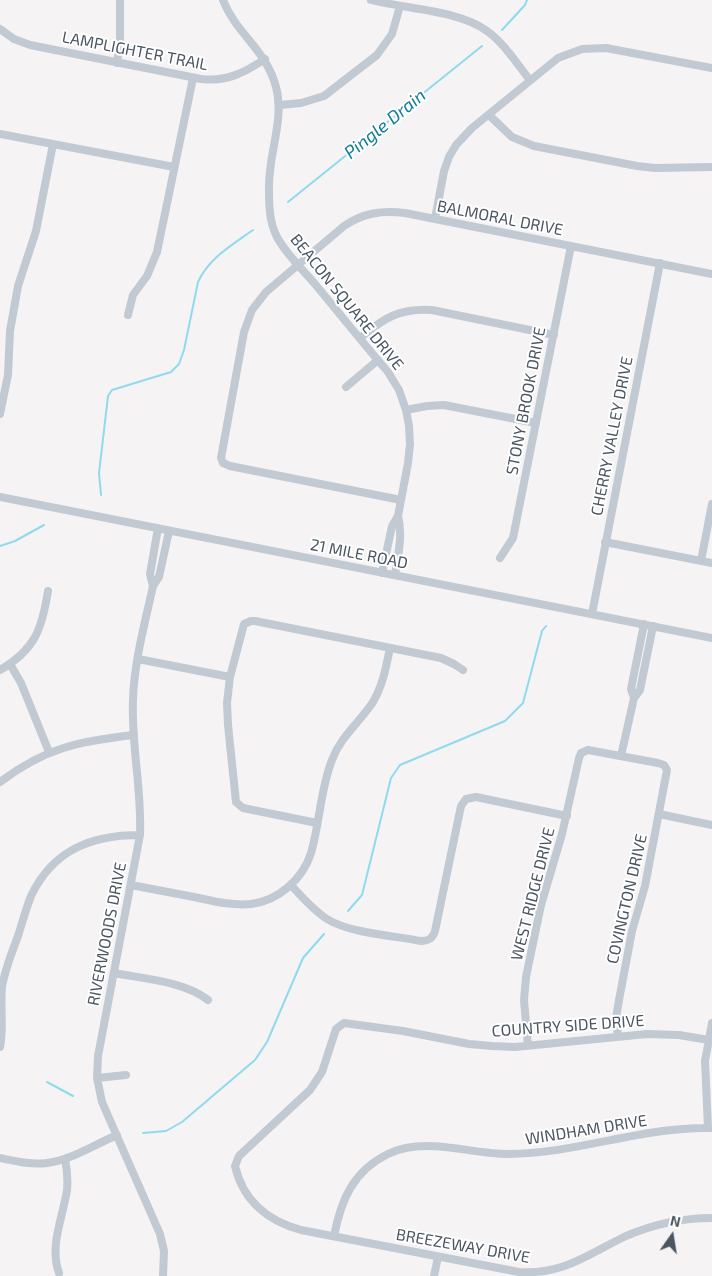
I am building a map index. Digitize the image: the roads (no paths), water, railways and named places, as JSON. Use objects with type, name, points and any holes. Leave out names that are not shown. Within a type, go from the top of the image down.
[{"type":"street","points":[[117,63],[120,42],[120,0]]},
{"type":"street","name":"BEACON SQUARE DRIVE","points":[[223,0],[240,29],[265,59],[276,84],[280,105],[269,170],[270,215],[277,236],[298,265],[394,380],[406,410],[410,434],[409,453],[398,516],[392,526],[382,573]]},
{"type":"street","points":[[371,0],[457,17],[481,27],[496,39],[530,80]]},
{"type":"street","points":[[280,105],[301,104],[324,96],[377,55],[392,34],[400,6]]},
{"type":"street","name":"LAMPLIGHTER TRAIL","points":[[0,29],[25,44],[192,78],[216,80],[233,77],[265,59]]},
{"type":"street","points":[[435,219],[444,171],[449,157],[461,139],[558,58],[590,47],[606,48],[712,68]]},
{"type":"street","points":[[128,315],[133,295],[147,276],[157,252],[192,78]]},
{"type":"street","points":[[488,115],[512,136],[534,146],[637,166],[655,168],[712,166]]},
{"type":"street","points":[[0,134],[174,166]]},
{"type":"street","points":[[0,414],[8,375],[10,331],[18,286],[36,230],[53,144]]},
{"type":"street","name":"BALMORAL DRIVE","points":[[401,500],[230,466],[222,461],[220,453],[244,332],[249,317],[261,298],[337,232],[364,216],[388,211],[712,274]]},
{"type":"street","name":"STONY BROOK DRIVE","points":[[500,558],[513,538],[571,246]]},
{"type":"street","name":"CHERRY VALLEY DRIVE","points":[[592,614],[660,263]]},
{"type":"street","points":[[360,338],[385,319],[399,312],[415,310],[441,312],[554,335]]},
{"type":"street","points":[[346,388],[378,360]]},
{"type":"street","points":[[406,410],[444,405],[536,423]]},
{"type":"street","name":"21 MILE ROAD","points":[[0,497],[712,638]]},
{"type":"street","points":[[701,561],[712,504]]},
{"type":"street","name":"BEACON SQUARE DRIVE","points":[[395,575],[401,526],[398,516]]},
{"type":"street","name":"RIVERWOODS DRIVE","points":[[153,586],[150,574],[158,528]]},
{"type":"street","name":"RIVERWOODS DRIVE","points":[[163,1276],[164,1251],[160,1234],[102,1102],[97,1078],[98,1056],[140,834],[141,803],[134,735],[133,699],[138,659],[153,586],[159,577],[163,564],[170,530]]},
{"type":"street","points":[[605,542],[712,563]]},
{"type":"street","points":[[0,670],[28,650],[36,637],[44,617],[48,591]]},
{"type":"street","points":[[317,824],[243,808],[237,805],[227,703],[230,677],[241,631],[247,622],[255,621],[441,658],[463,670]]},
{"type":"street","points":[[634,698],[631,689],[644,624]]},
{"type":"street","points":[[621,756],[634,698],[640,690],[653,626]]},
{"type":"street","points":[[131,885],[236,904],[261,902],[291,885],[308,862],[328,772],[334,755],[347,733],[367,710],[376,696],[383,680],[390,648]]},
{"type":"street","points":[[138,659],[230,677]]},
{"type":"street","points":[[10,664],[21,684],[49,752]]},
{"type":"street","points":[[0,782],[19,767],[49,752],[74,743],[134,735]]},
{"type":"street","name":"WEST RIDGE DRIVE","points":[[528,1046],[524,1000],[526,977],[541,905],[567,816],[579,758],[583,752],[591,750],[621,756]]},
{"type":"street","name":"COVINGTON DRIVE","points":[[618,1037],[616,1018],[619,1000],[632,931],[645,886],[667,776],[666,767],[658,763],[621,756]]},
{"type":"street","points":[[291,885],[319,913],[334,922],[351,928],[421,941],[431,939],[435,931],[461,806],[466,799],[476,797],[567,816]]},
{"type":"street","points":[[659,814],[712,825]]},
{"type":"street","points":[[0,1047],[3,1028],[2,985],[28,905],[40,881],[58,860],[82,845],[110,836],[140,834]]},
{"type":"street","points":[[114,973],[186,988],[199,993],[208,1000]]},
{"type":"street","name":"COUNTRY SIDE DRIVE","points":[[235,1162],[239,1156],[315,1084],[322,1072],[336,1029],[341,1024],[349,1023],[403,1031],[481,1045],[528,1046],[668,1034],[709,1040]]},
{"type":"street","points":[[710,1128],[705,1070],[712,1023]]},
{"type":"street","points":[[97,1078],[126,1076]]},
{"type":"street","name":"WINDHAM DRIVE","points":[[334,1236],[340,1208],[353,1184],[372,1163],[399,1150],[428,1146],[486,1154],[541,1153],[669,1130],[710,1128]]},
{"type":"street","points":[[0,1158],[37,1163],[65,1159],[117,1135]]},
{"type":"street","points":[[59,1272],[56,1265],[55,1252],[67,1189],[65,1159]]},
{"type":"street","name":"BREEZEWAY DRIVE","points":[[235,1162],[236,1169],[249,1197],[264,1213],[292,1228],[519,1272],[545,1272],[570,1265],[626,1236],[648,1228],[682,1220],[712,1218]]},
{"type":"street","points":[[434,1276],[438,1257]]},
{"type":"waterway","name":"Pingle Drain","points":[[502,30],[525,5],[527,0]]},
{"type":"waterway","name":"Pingle Drain","points":[[288,202],[482,46]]},
{"type":"waterway","name":"Pingle Drain","points":[[101,495],[99,473],[108,396],[112,390],[171,372],[179,364],[184,350],[198,282],[215,259],[253,230]]},
{"type":"waterway","name":"Pingle Drain","points":[[0,546],[15,541],[44,525]]},
{"type":"waterway","points":[[348,911],[362,895],[391,778],[400,765],[505,721],[523,703],[542,631],[546,626]]},
{"type":"waterway","points":[[143,1133],[166,1131],[182,1122],[255,1060],[267,1042],[303,958],[324,934]]},
{"type":"waterway","points":[[47,1082],[73,1096]]}]
